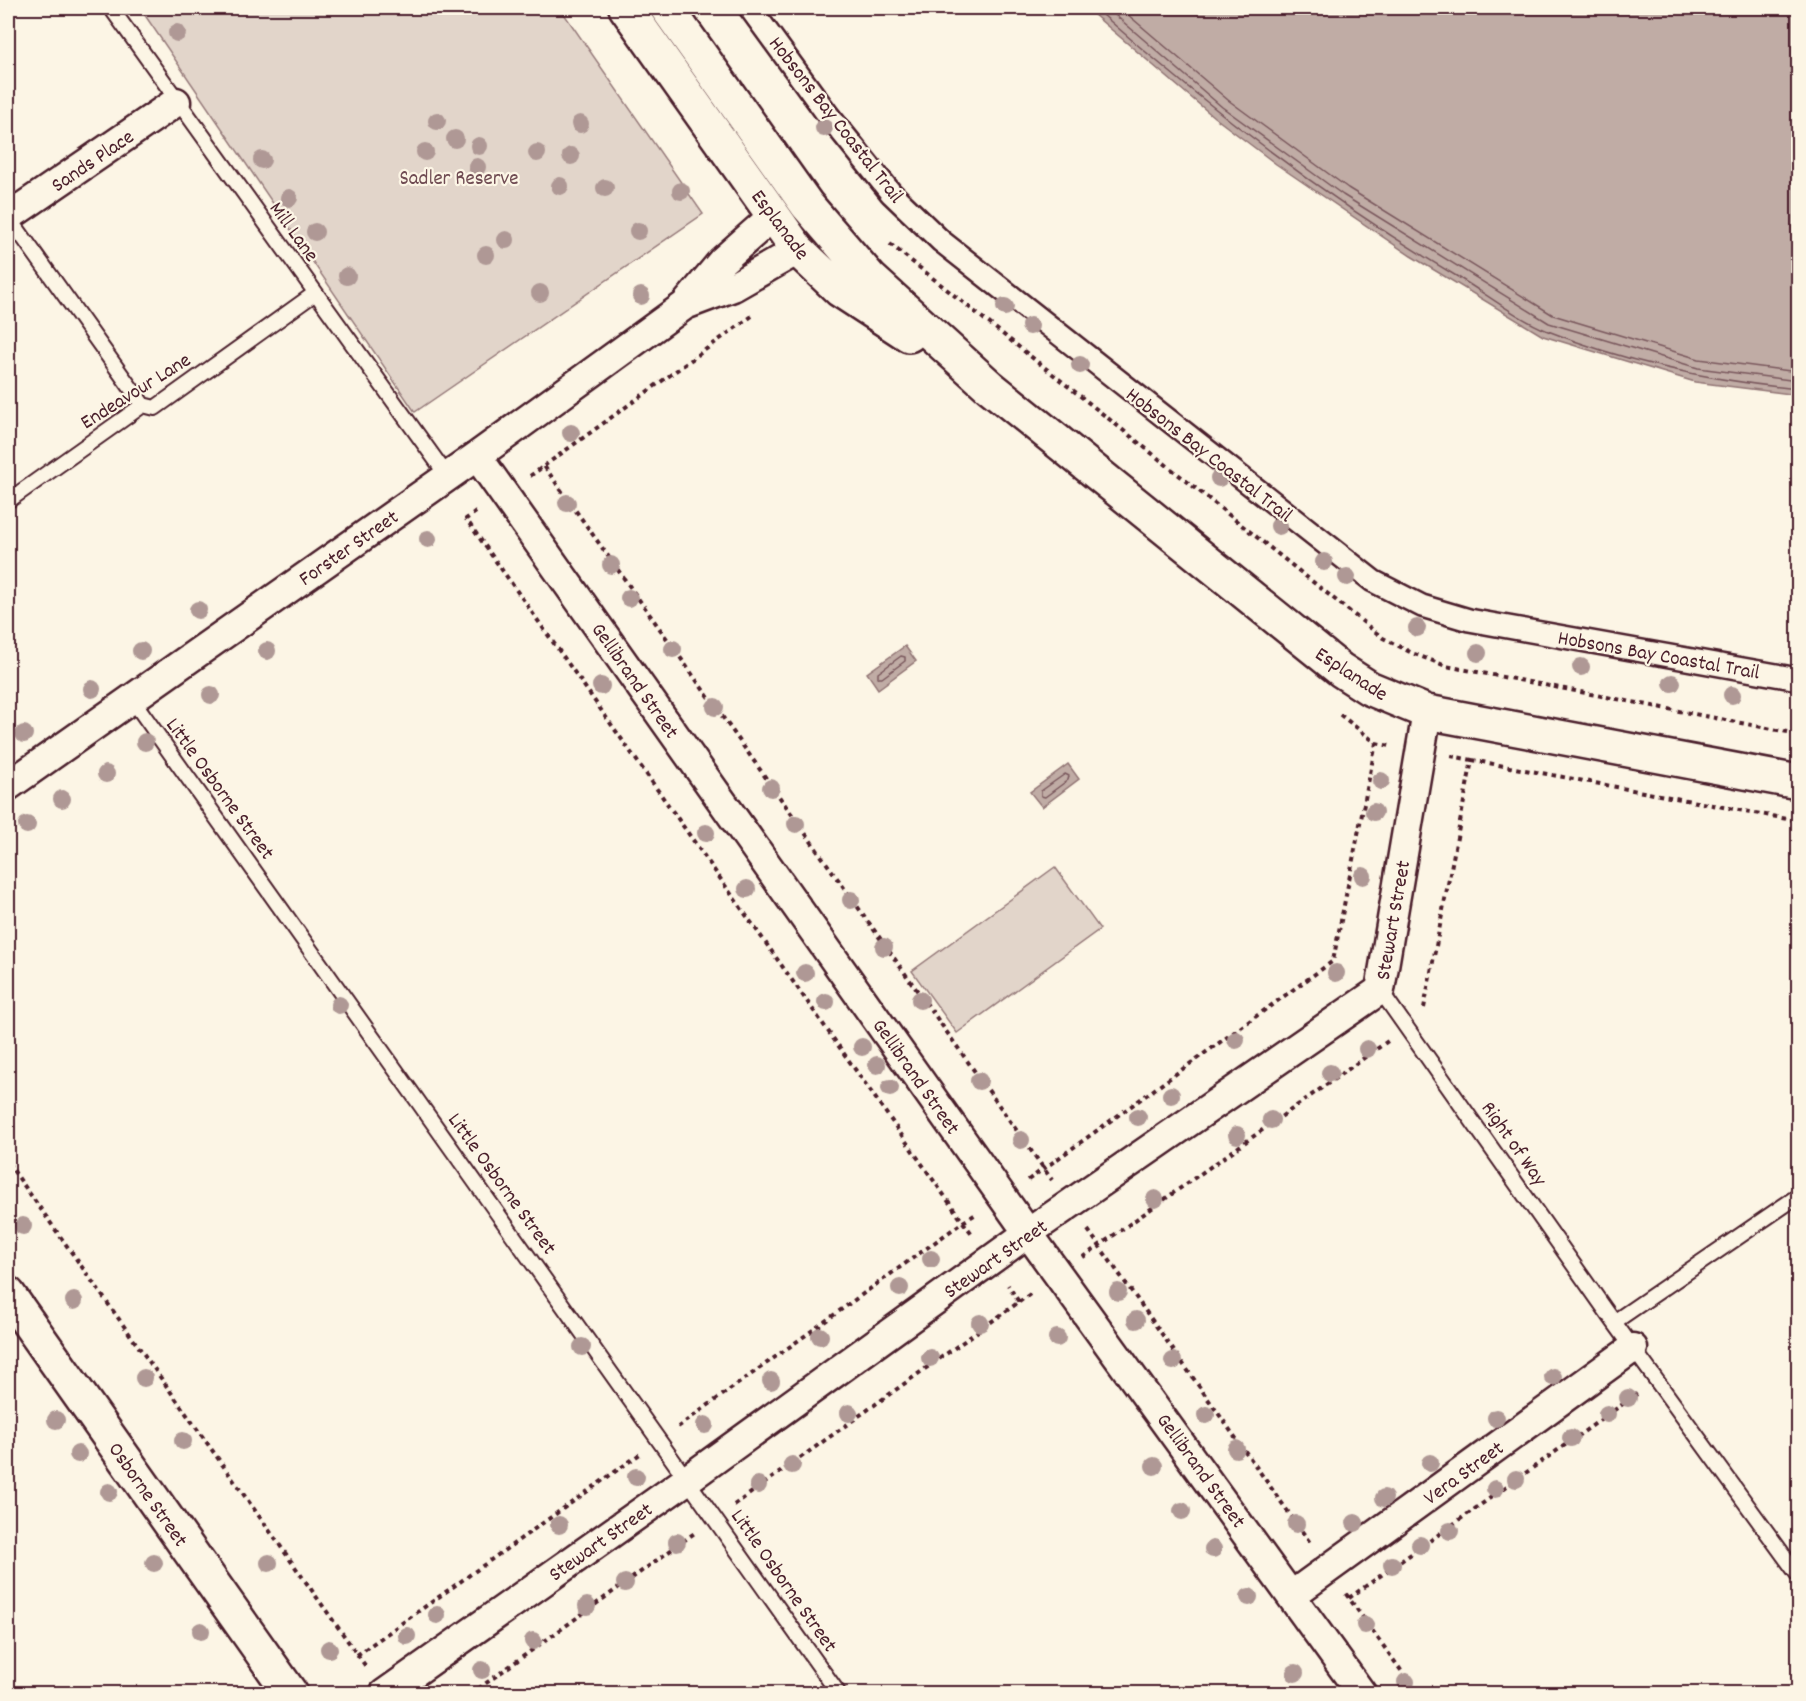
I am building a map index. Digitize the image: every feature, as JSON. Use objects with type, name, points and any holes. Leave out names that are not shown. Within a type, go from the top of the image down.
[{"type":"street","name":"Esplanade","points":[[626,8],[784,230],[840,290],[989,386]]},
{"type":"street","name":"Esplanade","points":[[666,8],[807,205],[870,278],[989,386],[1341,670],[1369,688],[1427,712],[1798,782]]},
{"type":"street","name":"Hobsons Bay Coastal Trail","points":[[750,8],[828,115],[884,184],[941,241],[1373,581],[1422,606],[1469,620],[1798,679]]},
{"type":"street","name":"Sands Place","points":[[8,217],[176,102]]},
{"type":"street","name":"Forster Street","points":[[685,305],[733,287],[807,205]]},
{"type":"street","name":"Forster Street","points":[[8,786],[448,477],[685,305],[722,261],[784,230]]},
{"type":"street","name":"Gellibrand Street","points":[[477,456],[1028,1233],[1362,1694]]},
{"type":"street","name":"Stewart Street","points":[[384,1693],[688,1479],[1028,1233],[1380,990],[1427,712]]},
{"type":"street","name":"Osborne Street","points":[[8,1294],[291,1694]]},
{"type":"street","name":"Vera Street","points":[[1292,1595],[1633,1348]]},
{"type":"lane","name":"Mill Lane","points":[[111,8],[176,102],[448,477]]},
{"type":"lane","points":[[8,217],[143,405]]},
{"type":"lane","name":"Endeavour Lane","points":[[8,501],[143,405],[155,408],[314,294]]},
{"type":"lane","name":"Little Osborne Street","points":[[132,699],[839,1694]]},
{"type":"lane","name":"Right of Way","points":[[1380,990],[1614,1322],[1798,1575]]},
{"type":"lane","points":[[1614,1322],[1798,1196]]},
{"type":"path","points":[[544,466],[761,309]]},
{"type":"path","points":[[963,1222],[1003,1197],[1333,961],[1376,743],[1330,706]]},
{"type":"path","points":[[1472,760],[1798,821]]},
{"type":"path","points":[[8,1163],[384,1693]]},
{"type":"path","points":[[1349,1598],[1656,1380]]},
{"type":"green space","name":"Sadler Reserve","points":[[140,8],[560,8],[703,214],[415,412]]},
{"type":"green space","points":[[1055,867],[1100,929],[957,1033],[912,971]]},
{"type":"water","points":[[1086,8],[1798,8],[1798,395],[1695,382],[1543,336],[1411,256],[1276,164],[1214,117]]},
{"type":"water","points":[[905,646],[916,661],[878,689],[867,673]]},
{"type":"water","points":[[1068,764],[1079,779],[1042,807],[1030,792]]}]
